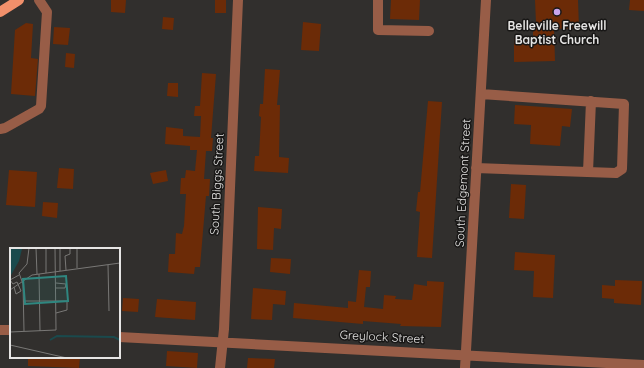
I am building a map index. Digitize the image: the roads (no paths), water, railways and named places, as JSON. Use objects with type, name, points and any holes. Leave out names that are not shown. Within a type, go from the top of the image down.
[{"type":"main road","points":[[0,12],[19,0]]},
{"type":"street","points":[[0,129],[5,128],[41,106],[47,12],[40,0]]},
{"type":"street","name":"South Biggs Street","points":[[220,368],[238,0]]},
{"type":"street","points":[[378,0],[378,30],[429,31]]},
{"type":"street","name":"South Edgemont Street","points":[[465,368],[486,0]]},
{"type":"street","points":[[476,168],[616,173],[622,169],[625,107],[621,103],[481,94]]},
{"type":"street","points":[[588,172],[591,101]]},
{"type":"street","name":"Greylock Street","points":[[120,337],[466,355],[537,363],[637,366]]},
{"type":"place","name":"Belleville Freewill Baptist Church","points":[[557,12]]}]
